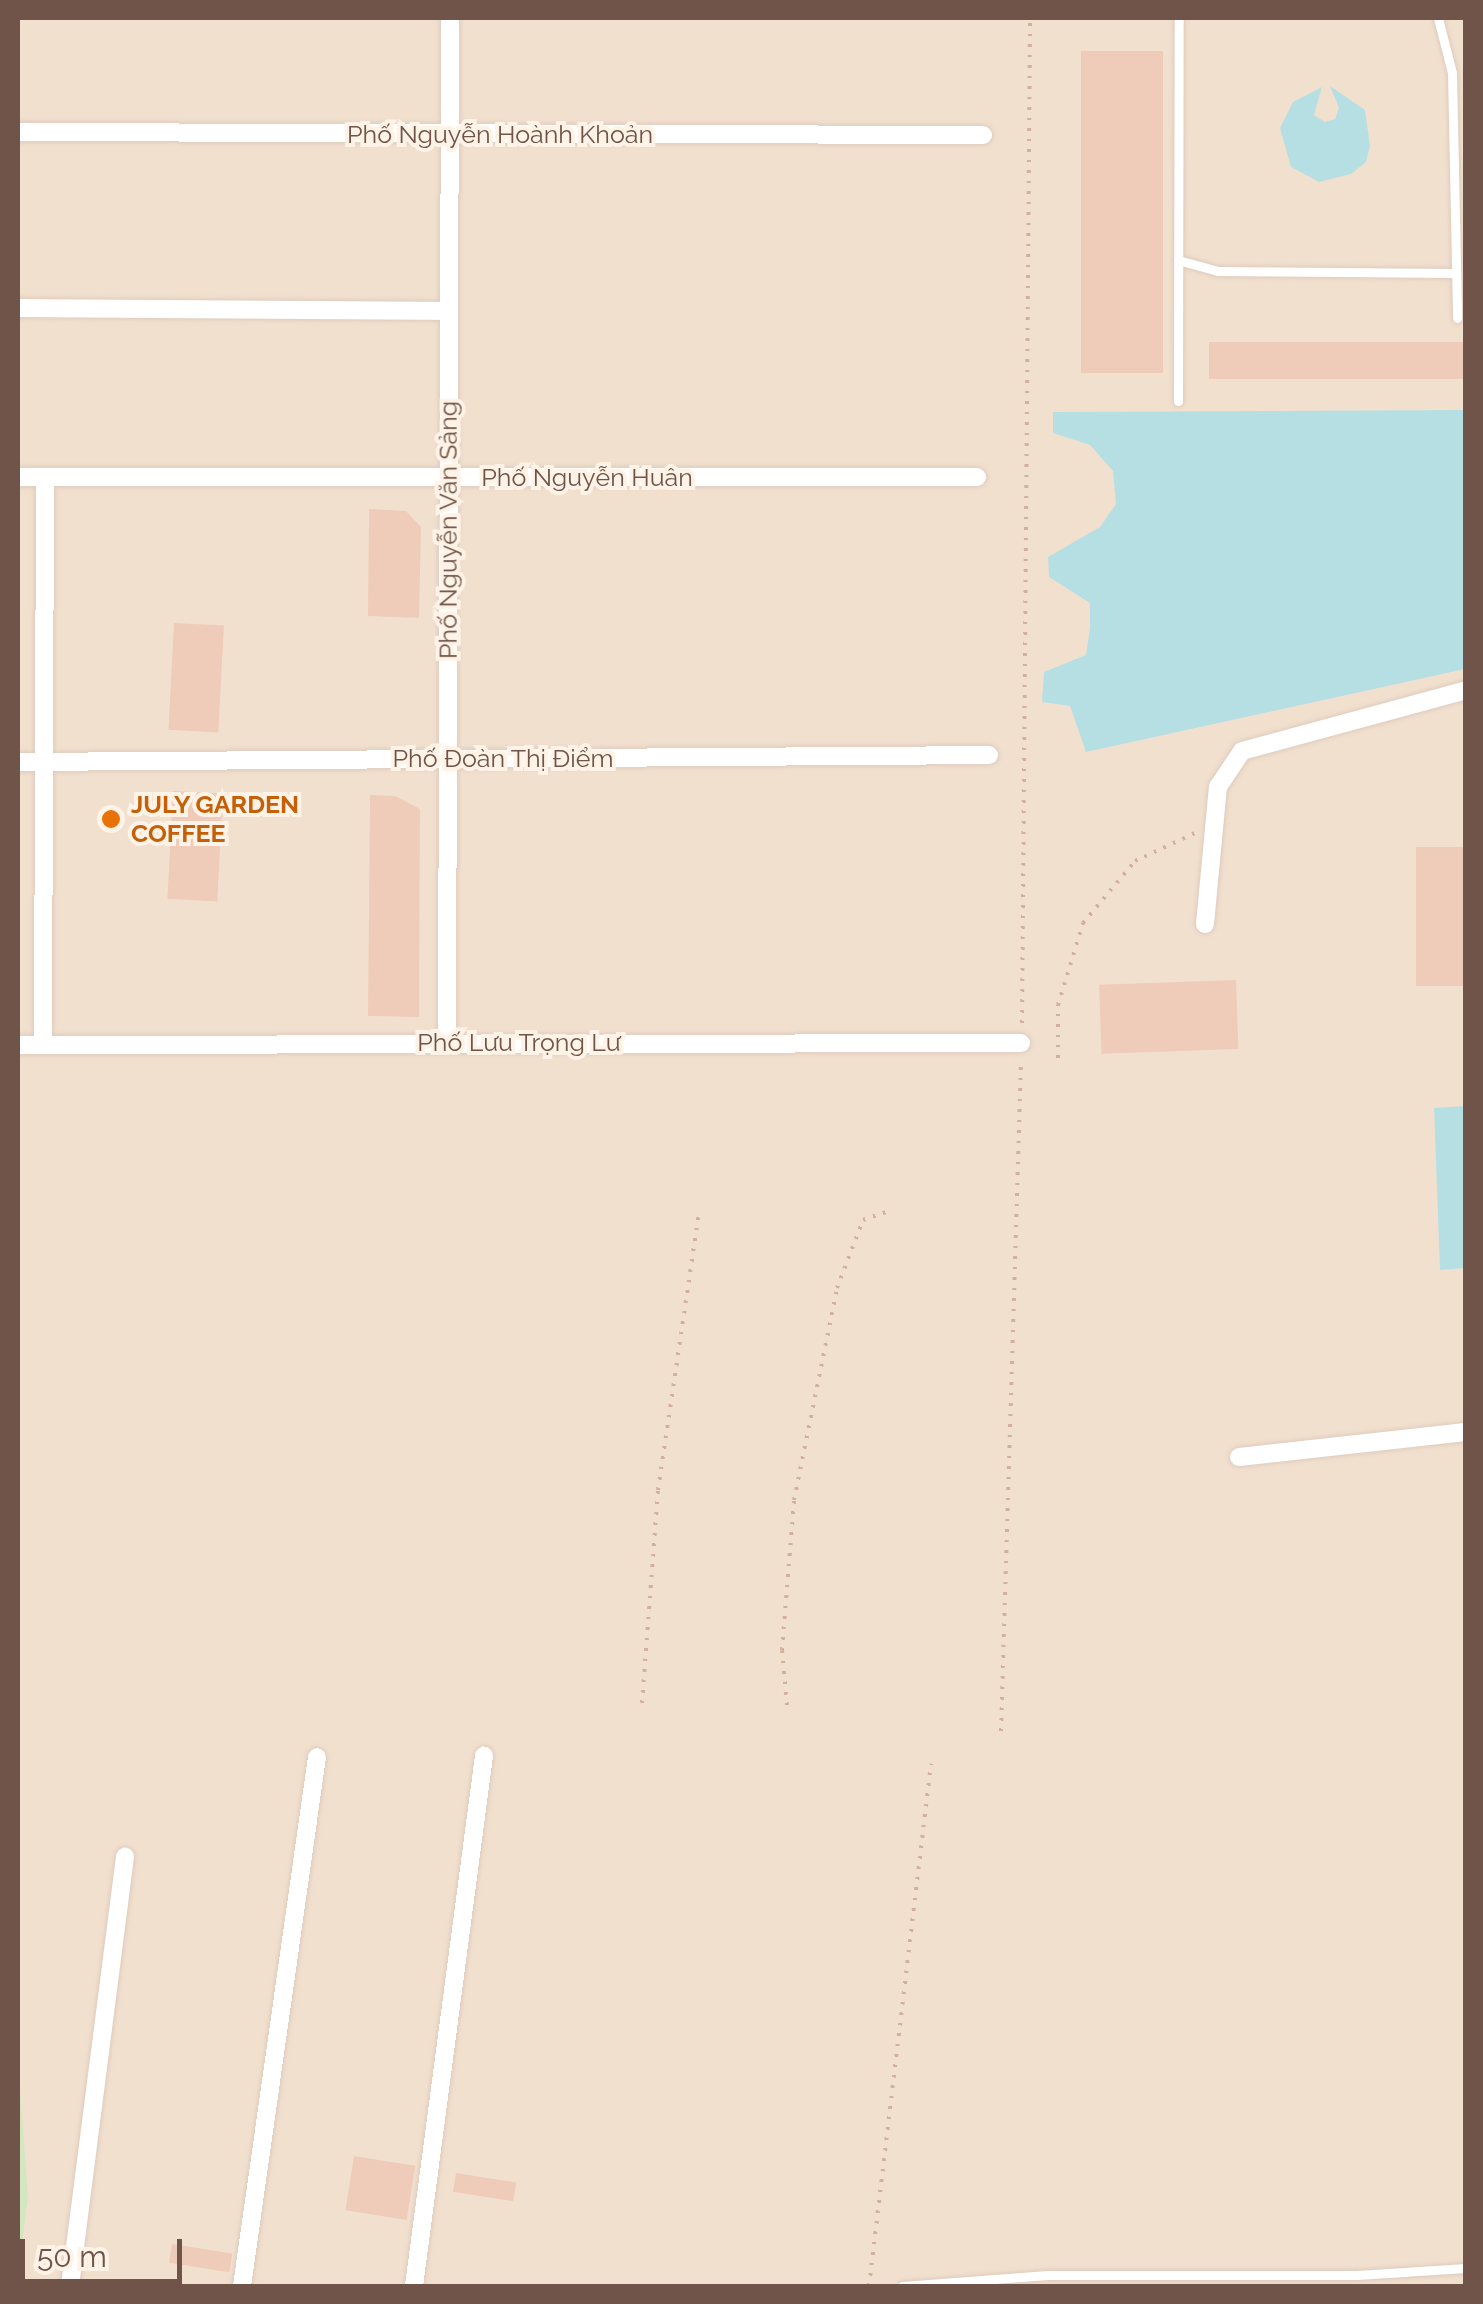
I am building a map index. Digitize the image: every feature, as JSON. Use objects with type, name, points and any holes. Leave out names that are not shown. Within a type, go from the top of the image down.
[{"type":"street","name":"Phố Nguyễn Văn Sảng","points":[[447,1042],[450,18]]},
{"type":"street","name":"Phố Nguyễn Hoành Khoản","points":[[18,132],[983,136]]},
{"type":"street","points":[[18,308],[449,310]]},
{"type":"street","name":"Phố Nguyễn Huân","points":[[18,477],[976,477]]},
{"type":"street","points":[[44,477],[44,1045]]},
{"type":"street","points":[[1205,924],[1214,828],[1227,766],[1259,742],[1466,690]]},
{"type":"street","name":"Phố Đoàn Thị Điểm","points":[[18,762],[989,756]]},
{"type":"street","name":"Phố Lưu Trọng Lư","points":[[18,1045],[1021,1043]]},
{"type":"street","points":[[1240,1457],[1466,1432]]},
{"type":"street","points":[[414,2286],[484,1756]]},
{"type":"street","points":[[242,2286],[317,1757]]},
{"type":"street","points":[[70,2286],[125,1857]]},
{"type":"lane","points":[[1178,401],[1179,18]]},
{"type":"lane","points":[[1438,18],[1452,73],[1456,318]]},
{"type":"lane","points":[[1178,260],[1218,271],[1456,273]]},
{"type":"lane","points":[[902,2286],[1048,2276],[1357,2275],[1466,2268]]},
{"type":"path","points":[[1000,1731],[1021,1043],[1030,18]]},
{"type":"path","points":[[1058,1058],[1058,1004],[1083,923],[1135,861],[1214,828]]},
{"type":"path","points":[[642,1703],[658,1490],[700,1211]]},
{"type":"path","points":[[787,1705],[782,1633],[794,1500],[837,1288],[863,1220],[890,1211]]},
{"type":"path","points":[[869,2286],[931,1764]]},
{"type":"shaded area","points":[[18,18],[1465,18],[1465,2286],[18,2286]]},
{"type":"green space","points":[[18,2062],[28,2197],[18,2275]]},
{"type":"water","points":[[1330,86],[1365,110],[1370,146],[1366,162],[1351,174],[1319,182],[1291,167],[1280,128],[1293,102],[1322,87],[1314,115],[1325,122],[1335,119],[1339,108]]},
{"type":"water","points":[[1465,410],[1465,669],[1086,752],[1070,706],[1042,702],[1044,672],[1086,655],[1090,628],[1090,603],[1049,577],[1048,557],[1100,527],[1116,504],[1113,471],[1090,445],[1053,433],[1053,412]]},
{"type":"water","points":[[1465,1106],[1465,1268],[1440,1270],[1434,1108]]},
{"type":"building","points":[[1081,51],[1163,51],[1163,373],[1081,373]]},
{"type":"building","points":[[1209,342],[1466,342],[1466,379],[1209,379]]},
{"type":"building","points":[[369,509],[406,511],[421,527],[419,618],[368,616]]},
{"type":"building","points":[[174,623],[224,626],[218,732],[168,730]]},
{"type":"building","points":[[173,791],[223,794],[217,901],[167,899]]},
{"type":"building","points":[[370,795],[395,796],[420,809],[419,1017],[368,1016]]},
{"type":"building","points":[[1416,847],[1466,847],[1466,986],[1416,986]]},
{"type":"building","points":[[1236,980],[1238,1049],[1101,1054],[1099,985]]},
{"type":"building","points":[[354,2156],[415,2166],[407,2220],[345,2210]]},
{"type":"building","points":[[456,2173],[516,2183],[513,2201],[453,2192]]},
{"type":"building","points":[[172,2244],[232,2254],[229,2272],[169,2263]]},
{"type":"place","name":"JULY GARDEN COFFEE","points":[[111,819]]}]
